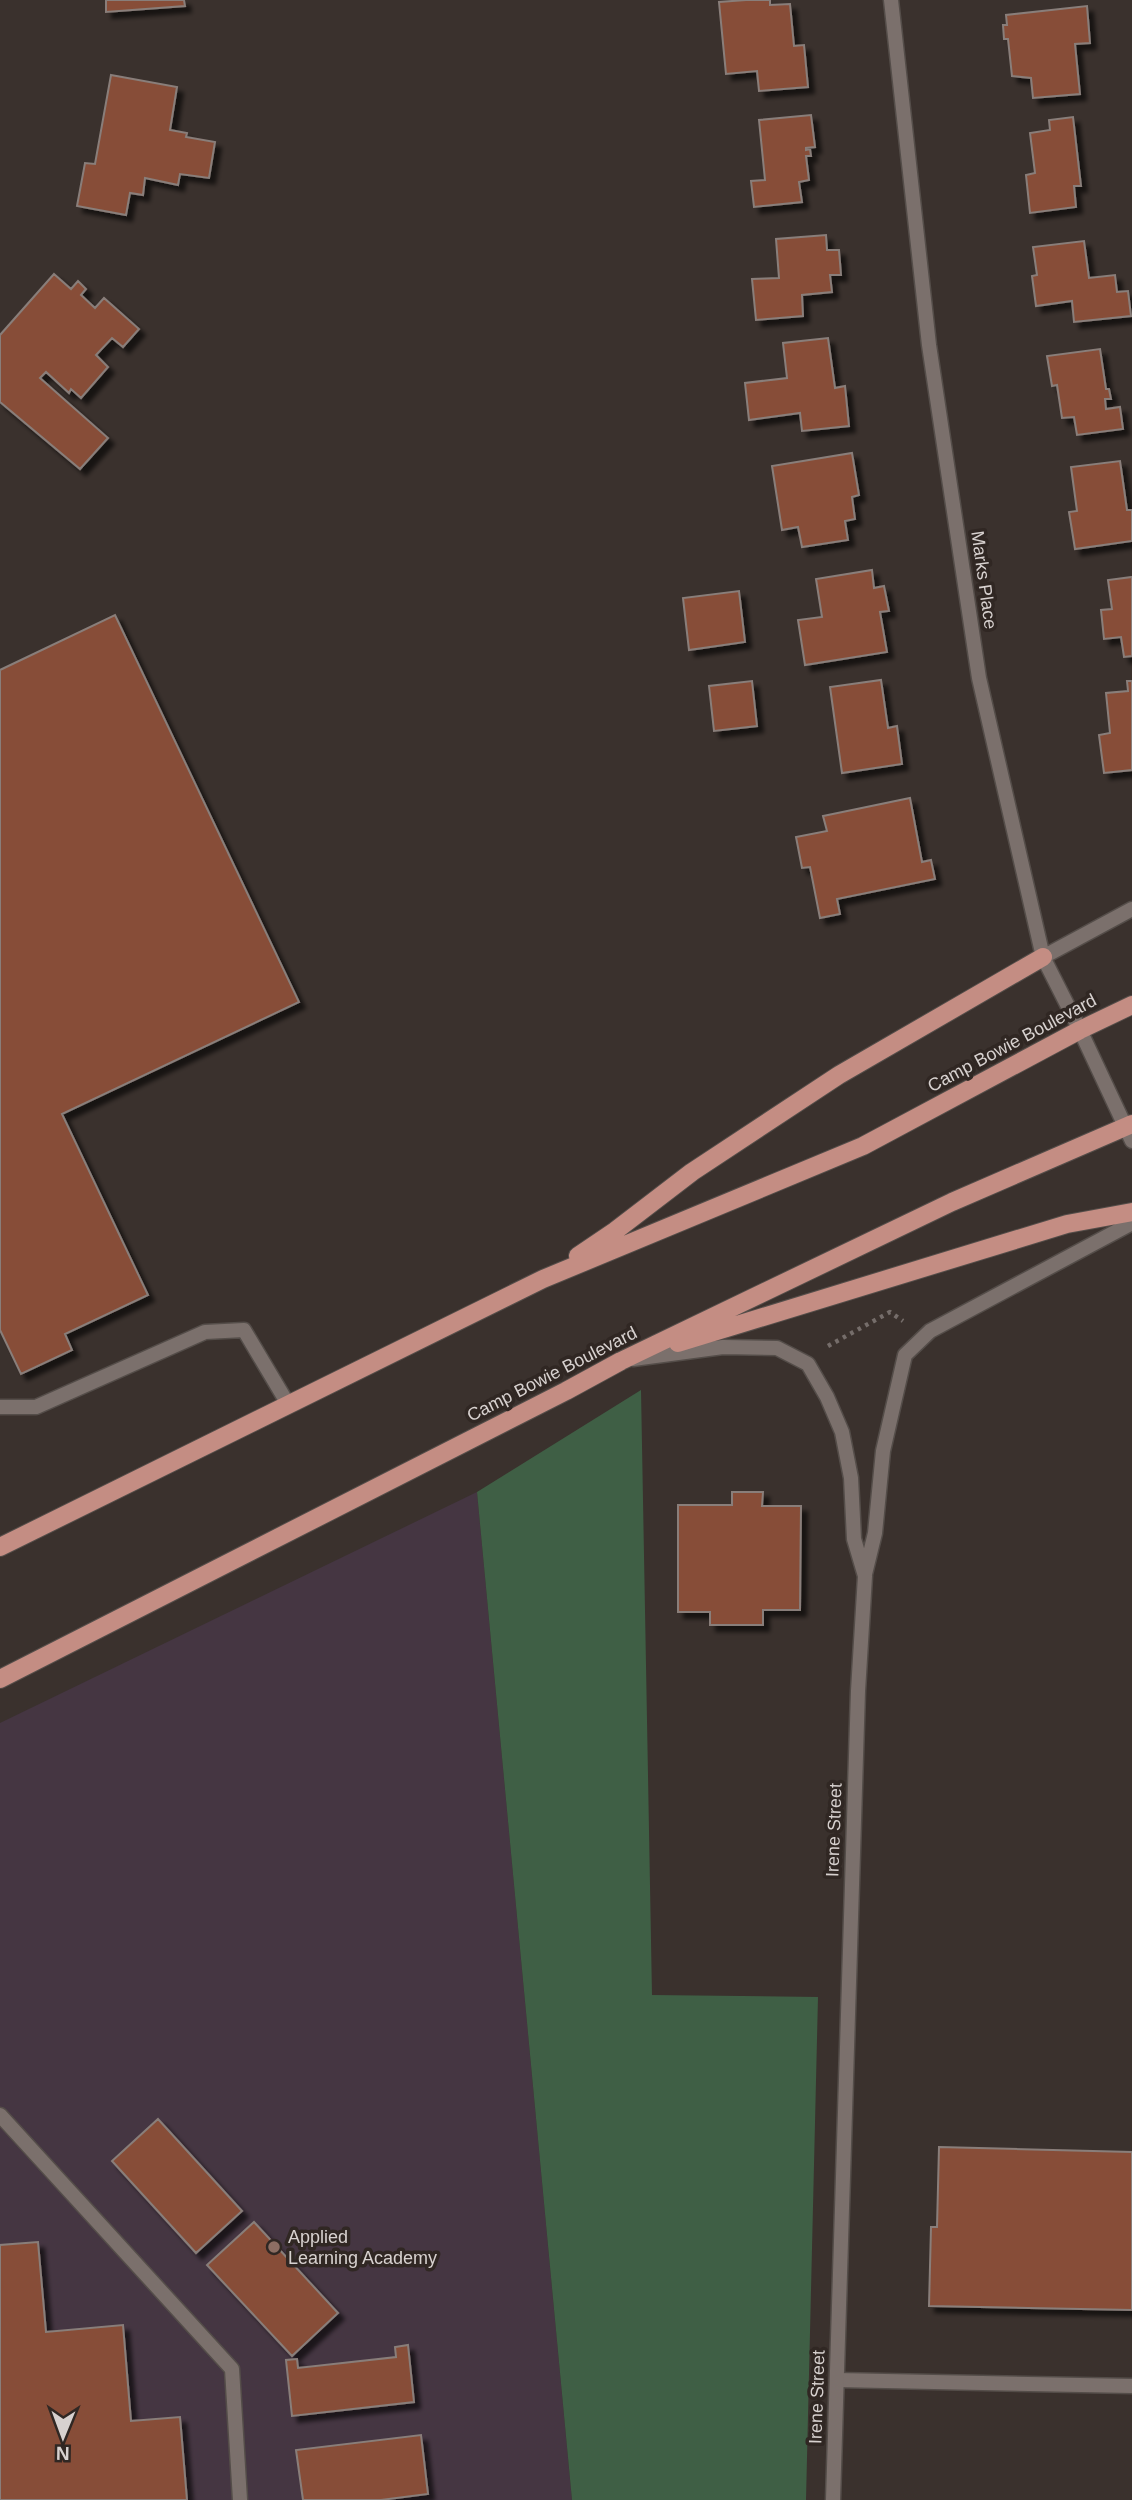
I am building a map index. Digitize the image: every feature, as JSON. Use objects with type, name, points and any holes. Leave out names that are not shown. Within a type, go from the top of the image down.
[{"type":"main road","points":[[543,1279],[615,1231],[692,1172],[839,1075],[1043,957]]},
{"type":"main road","name":"Camp Bowie Boulevard","points":[[0,1547],[543,1279],[863,1146],[1132,1005]]},
{"type":"main road","name":"Camp Bowie Boulevard","points":[[0,1679],[554,1398],[621,1361],[952,1202],[1129,1131]]},
{"type":"main road","points":[[621,1361],[1067,1224],[1132,1212]]},
{"type":"street","name":"Marks Place","points":[[891,0],[929,345],[979,678],[1043,957],[1129,1131]]},
{"type":"street","points":[[1043,957],[1132,909]]},
{"type":"street","points":[[865,1576],[875,1532],[883,1451],[905,1355],[930,1331],[1132,1223]]},
{"type":"street","points":[[0,1407],[36,1407],[205,1332],[244,1330],[288,1405]]},
{"type":"street","name":"Irene Street","points":[[621,1361],[723,1347],[777,1348],[808,1364],[827,1397],[842,1432],[851,1478],[854,1539],[865,1576],[858,1691],[833,2500]]},
{"type":"street","points":[[0,2115],[232,2369],[240,2500]]},
{"type":"street","points":[[837,2380],[1132,2386]]},
{"type":"path","points":[[827,1346],[890,1312],[904,1322]]},
{"type":"shaded area","name":"Applied Learning Academy","points":[[477,1492],[572,2500],[0,2500],[0,1723]]},
{"type":"green space","points":[[641,1390],[652,1995],[818,1997],[806,2500],[572,2500],[477,1492]]},
{"type":"building","points":[[106,0],[184,0],[185,6],[106,12]]},
{"type":"building","points":[[770,0],[770,5],[790,4],[794,46],[804,45],[808,87],[759,91],[757,71],[726,74],[719,2]]},
{"type":"building","points":[[1087,6],[1090,43],[1075,44],[1080,94],[1033,98],[1031,78],[1012,76],[1008,39],[1004,39],[1003,25],[1007,25],[1006,15]]},
{"type":"building","points":[[111,75],[177,87],[170,130],[187,133],[186,137],[215,142],[209,178],[180,174],[178,185],[145,178],[143,195],[130,193],[126,215],[77,206],[85,163],[95,164]]},
{"type":"building","points":[[811,115],[815,147],[806,148],[810,149],[811,156],[806,156],[809,180],[799,182],[802,202],[754,207],[751,181],[765,180],[759,120]]},
{"type":"building","points":[[1073,117],[1081,186],[1074,186],[1076,207],[1030,213],[1026,175],[1035,173],[1030,133],[1050,130],[1049,120]]},
{"type":"building","points":[[826,235],[827,250],[839,250],[841,275],[830,275],[832,292],[802,295],[803,316],[756,320],[752,279],[779,278],[776,239]]},
{"type":"building","points":[[1084,241],[1089,278],[1115,275],[1117,292],[1128,291],[1131,316],[1074,322],[1072,301],[1036,306],[1032,276],[1037,275],[1033,247]]},
{"type":"building","points":[[54,274],[71,289],[78,281],[86,289],[81,295],[95,308],[104,298],[139,329],[123,347],[112,338],[96,355],[108,367],[81,398],[71,389],[69,393],[46,372],[40,378],[108,438],[80,469],[0,402],[0,335]]},
{"type":"building","points":[[828,338],[835,388],[845,386],[849,426],[802,431],[800,413],[749,420],[745,383],[787,378],[783,343]]},
{"type":"building","points":[[1100,349],[1106,389],[1109,389],[1111,399],[1105,399],[1106,409],[1120,407],[1123,429],[1077,435],[1074,417],[1062,418],[1057,385],[1052,386],[1047,356]]},
{"type":"building","points":[[852,453],[859,495],[852,497],[855,519],[845,521],[848,540],[802,547],[798,527],[782,530],[772,466]]},
{"type":"building","points":[[1120,461],[1127,510],[1132,510],[1132,541],[1075,549],[1069,512],[1077,511],[1071,467]]},
{"type":"building","points":[[872,570],[874,588],[884,586],[889,611],[880,612],[887,652],[805,665],[798,620],[822,617],[816,579]]},
{"type":"building","points":[[1132,577],[1132,656],[1124,657],[1121,637],[1104,639],[1101,610],[1112,609],[1108,580]]},
{"type":"building","points":[[739,591],[745,642],[689,650],[683,598]]},
{"type":"building","points":[[115,615],[299,1002],[62,1114],[148,1295],[65,1334],[72,1350],[21,1374],[0,1330],[0,670]]},
{"type":"building","points":[[881,680],[888,728],[897,726],[902,764],[842,773],[830,687]]},
{"type":"building","points":[[752,681],[757,726],[714,731],[709,686]]},
{"type":"building","points":[[1127,681],[1132,681],[1132,770],[1104,773],[1099,735],[1110,733],[1106,693],[1128,691]]},
{"type":"building","points":[[910,798],[922,862],[931,860],[935,879],[837,899],[840,914],[820,918],[810,867],[802,868],[796,837],[827,831],[823,816]]},
{"type":"building","points":[[732,1492],[763,1492],[762,1506],[801,1506],[800,1610],[763,1610],[763,1625],[710,1625],[710,1612],[678,1612],[678,1505],[732,1505]]},
{"type":"building","points":[[158,2119],[242,2211],[196,2253],[112,2161]]},
{"type":"building","points":[[939,2147],[1132,2152],[1132,2310],[929,2306],[931,2227],[937,2227]]},
{"type":"building","points":[[254,2222],[338,2313],[292,2356],[207,2265]]},
{"type":"building","points":[[38,2242],[46,2332],[123,2325],[131,2421],[180,2417],[187,2500],[0,2500],[0,2245]]},
{"type":"building","points":[[408,2345],[414,2402],[292,2416],[286,2360],[297,2359],[298,2368],[396,2357],[395,2347]]},
{"type":"building","points":[[421,2435],[428,2494],[381,2500],[303,2500],[296,2450]]},
{"type":"place","name":"Applied Learning Academy","points":[[274,2247]]}]
